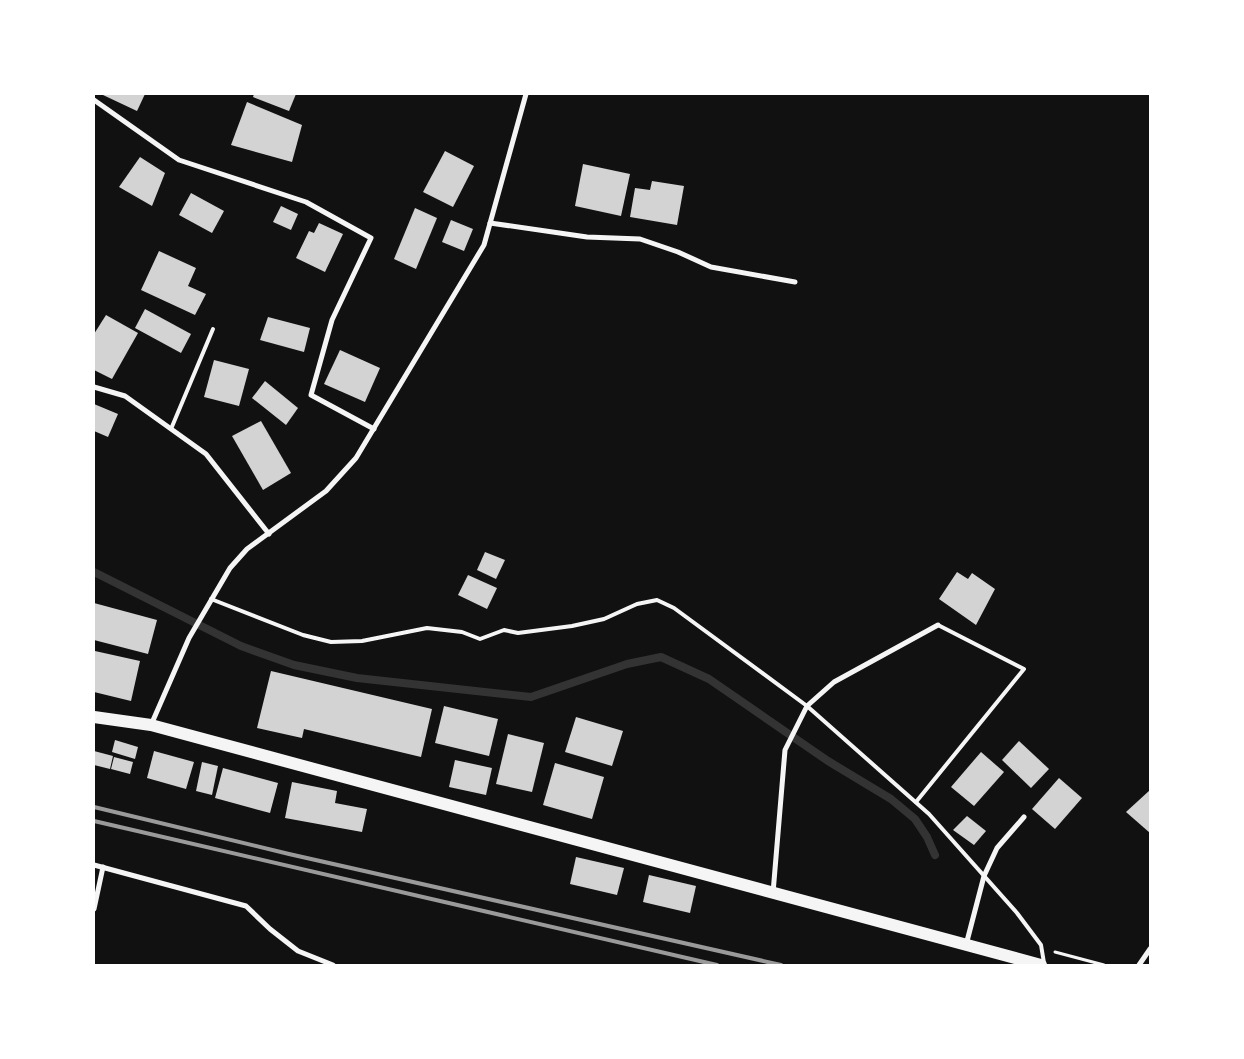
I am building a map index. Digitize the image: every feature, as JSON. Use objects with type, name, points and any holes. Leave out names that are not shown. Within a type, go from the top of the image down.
[{"type":"main road","points":[[94,717],[151,726],[1042,965]]},
{"type":"street","points":[[151,726],[189,638],[230,568],[247,549],[326,491],[356,458],[484,245],[526,94]]},
{"type":"street","points":[[94,100],[179,160],[306,202],[371,238],[332,320],[311,395],[374,429]]},
{"type":"street","points":[[490,222],[587,237],[640,239],[678,252],[710,267],[795,282]]},
{"type":"street","points":[[94,387],[125,396],[206,454],[269,534]]},
{"type":"street","points":[[773,893],[785,750],[807,706],[834,682],[938,625]]},
{"type":"street","points":[[966,945],[984,876],[997,848],[1024,817]]},
{"type":"street","points":[[94,865],[246,906],[270,929],[298,951],[332,965]]},
{"type":"street","points":[[94,909],[103,867]]},
{"type":"street","points":[[1139,965],[1150,948]]},
{"type":"lane","points":[[171,429],[213,329]]},
{"type":"lane","points":[[211,599],[303,635],[331,642],[362,641],[427,628],[462,632],[480,639],[504,630],[518,633],[572,626],[604,619],[637,604],[657,600],[674,608],[807,706],[929,814],[1017,913],[1041,945],[1042,965]]},
{"type":"lane","points":[[916,802],[1024,669],[938,625]]},
{"type":"building","points":[[104,94],[145,94],[137,111]]},
{"type":"building","points":[[254,94],[296,94],[289,111],[253,97]]},
{"type":"building","points":[[247,102],[302,125],[292,162],[231,145]]},
{"type":"building","points":[[445,151],[474,166],[453,207],[423,192]]},
{"type":"building","points":[[140,157],[165,173],[152,206],[119,187]]},
{"type":"building","points":[[583,164],[630,174],[621,216],[575,206]]},
{"type":"building","points":[[652,181],[684,186],[677,225],[630,217],[635,188],[650,190]]},
{"type":"building","points":[[191,193],[224,211],[212,233],[179,215]]},
{"type":"building","points":[[281,206],[298,214],[291,230],[273,222]]},
{"type":"building","points":[[415,208],[437,218],[416,269],[394,259]]},
{"type":"building","points":[[451,220],[473,229],[464,251],[442,242]]},
{"type":"building","points":[[319,223],[343,234],[325,272],[296,258],[309,231],[314,233]]},
{"type":"building","points":[[159,251],[196,268],[188,286],[206,294],[195,315],[141,290]]},
{"type":"building","points":[[145,309],[191,334],[181,353],[135,328]]},
{"type":"building","points":[[106,315],[138,333],[112,379],[94,370],[94,334]]},
{"type":"building","points":[[268,317],[310,328],[304,352],[260,340]]},
{"type":"building","points":[[340,350],[380,368],[365,402],[324,384]]},
{"type":"building","points":[[214,360],[249,369],[239,406],[204,397]]},
{"type":"building","points":[[265,381],[298,408],[286,425],[252,398]]},
{"type":"building","points":[[94,404],[118,414],[108,437],[94,431]]},
{"type":"building","points":[[261,421],[291,473],[263,490],[232,436]]},
{"type":"building","points":[[485,552],[505,560],[496,579],[477,570]]},
{"type":"building","points":[[957,572],[968,579],[972,573],[995,589],[976,625],[939,599]]},
{"type":"building","points":[[468,575],[497,588],[487,609],[458,595]]},
{"type":"building","points":[[94,603],[157,620],[148,654],[94,640]]},
{"type":"building","points":[[95,651],[140,661],[131,701],[94,692]]},
{"type":"building","points":[[271,671],[432,709],[421,757],[304,729],[302,738],[257,728]]},
{"type":"building","points":[[444,706],[498,719],[489,756],[435,743]]},
{"type":"building","points":[[576,717],[623,731],[612,766],[565,752]]},
{"type":"building","points":[[508,734],[544,743],[532,792],[496,784]]},
{"type":"building","points":[[115,740],[138,747],[135,759],[112,752]]},
{"type":"building","points":[[1019,741],[1049,769],[1031,788],[1002,760]]},
{"type":"building","points":[[94,751],[113,756],[110,769],[94,765]]},
{"type":"building","points":[[154,751],[194,762],[186,789],[147,778]]},
{"type":"building","points":[[981,752],[1004,772],[974,806],[951,787]]},
{"type":"building","points":[[114,757],[133,762],[130,774],[111,769]]},
{"type":"building","points":[[455,760],[492,768],[486,795],[449,787]]},
{"type":"building","points":[[202,762],[218,766],[212,795],[196,791]]},
{"type":"building","points":[[555,763],[604,777],[592,819],[543,805]]},
{"type":"building","points":[[223,768],[278,783],[270,813],[215,798]]},
{"type":"building","points":[[1059,778],[1082,798],[1055,829],[1032,809]]},
{"type":"building","points":[[292,782],[337,791],[335,803],[367,809],[362,832],[285,818]]},
{"type":"building","points":[[1150,790],[1150,833],[1126,812]]},
{"type":"building","points":[[967,816],[986,831],[974,845],[953,830]]},
{"type":"building","points":[[576,857],[624,868],[617,895],[570,884]]},
{"type":"building","points":[[649,875],[696,886],[690,913],[643,902]]},
{"type":"waterway","points":[[94,572],[241,646],[294,665],[357,678],[531,697],[627,664],[661,657],[709,679],[828,761],[891,799],[915,819],[927,837],[935,855]]},
{"type":"railway","points":[[94,807],[289,854],[781,965]]},
{"type":"railway","points":[[94,821],[717,965]]}]
